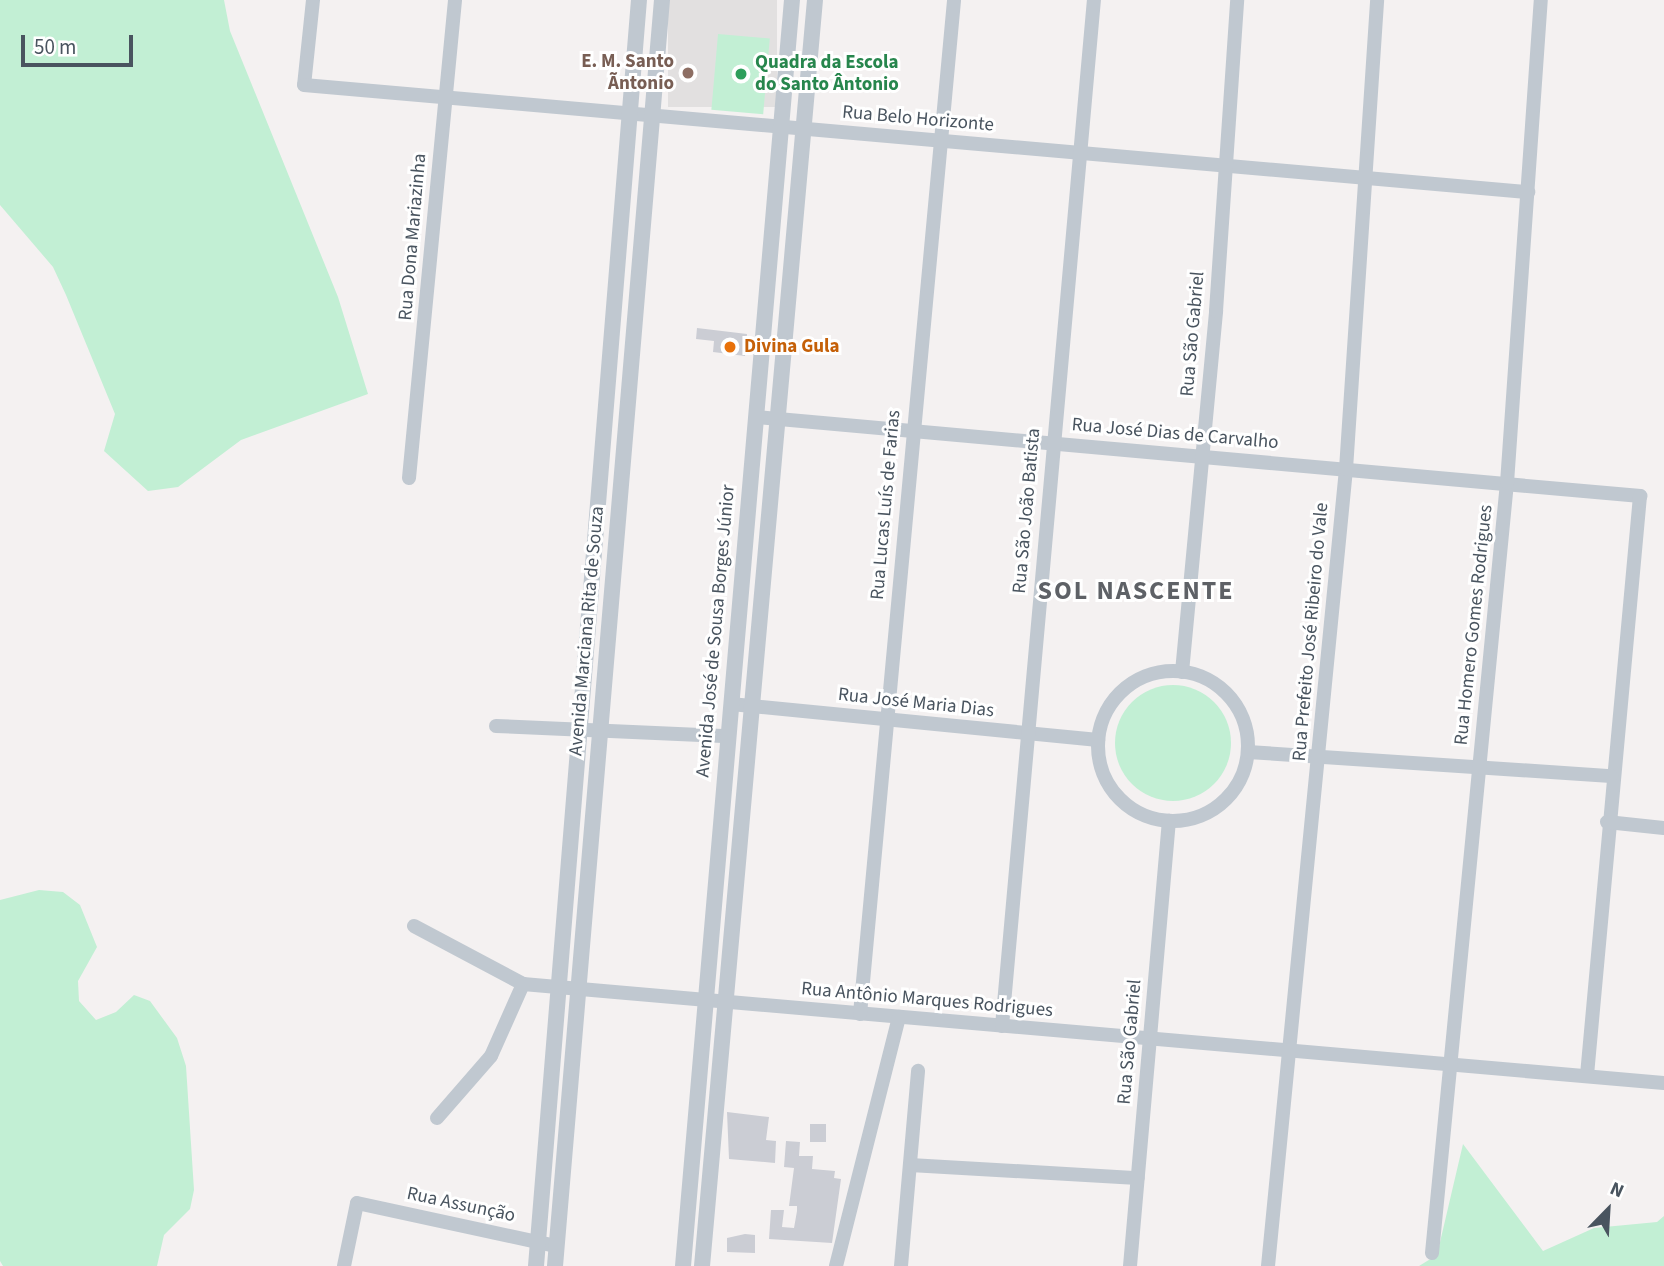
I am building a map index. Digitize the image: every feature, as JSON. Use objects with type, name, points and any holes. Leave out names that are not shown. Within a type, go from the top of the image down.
[{"type":"street","name":"Rua Belo Horizonte","points":[[313,0],[304,85],[1528,192]]},
{"type":"street","name":"Rua Dona Mariazinha","points":[[410,478],[455,0]]},
{"type":"street","name":"Avenida Marciana Rita de Souza","points":[[536,1266],[639,0]]},
{"type":"street","name":"Avenida Marciana Rita de Souza","points":[[555,1266],[662,0]]},
{"type":"street","name":"Avenida José de Sousa Borges Júnior","points":[[683,1266],[792,0]]},
{"type":"street","points":[[702,1266],[815,0]]},
{"type":"street","name":"Rua Lucas Luís de Farias","points":[[860,1014],[954,0]]},
{"type":"street","name":"Rua São João Batista","points":[[1002,1026],[1052,443],[1094,0]]},
{"type":"street","name":"Rua São Gabriel","points":[[1182,671],[1237,0]]},
{"type":"street","name":"Rua Prefeito José Ribeiro do Vale","points":[[1268,1266],[1346,469],[1377,0]]},
{"type":"street","name":"Rua Homero Gomes Rodrigues","points":[[1432,1253],[1507,483],[1541,0]]},
{"type":"street","points":[[638,18],[660,18]]},
{"type":"street","name":"Rua José Dias de Carvalho","points":[[756,417],[1636,494],[1642,501],[1611,776],[1587,1074]]},
{"type":"street","points":[[1182,671],[1223,690],[1238,708],[1248,752],[1243,775],[1214,810],[1169,821],[1125,804],[1109,786],[1098,740],[1104,717],[1126,689],[1158,673],[1182,671]]},
{"type":"street","name":"Rua José Maria Dias","points":[[731,704],[1098,740]]},
{"type":"street","points":[[496,726],[729,736]]},
{"type":"street","points":[[1248,752],[1480,765],[1611,776]]},
{"type":"street","name":"Rua São Gabriel","points":[[1130,1266],[1169,821]]},
{"type":"street","points":[[1607,822],[1664,828]]},
{"type":"street","name":"Rua Antônio Marques Rodrigues","points":[[414,926],[523,984],[1450,1065],[1587,1074],[1664,1083]]},
{"type":"street","points":[[437,1118],[491,1056],[523,984]]},
{"type":"street","points":[[835,1266],[899,1017]]},
{"type":"street","points":[[901,1266],[918,1071]]},
{"type":"street","points":[[910,1165],[1138,1178]]},
{"type":"street","name":"Rua Assunção","points":[[344,1266],[357,1203],[556,1246]]},
{"type":"shaded area","name":"E. M. Santo Ãntonio","points":[[668,0],[777,0],[777,107],[668,107]]},
{"type":"green space","points":[[0,0],[224,0],[230,31],[338,297],[368,394],[241,440],[178,487],[148,491],[104,451],[115,414],[66,295],[53,267],[0,205]]},
{"type":"green space","name":"Quadra da Escola do Santo Ântonio","points":[[718,34],[770,39],[763,114],[711,110]]},
{"type":"green space","points":[[1173,685],[1195,690],[1214,702],[1226,721],[1231,743],[1226,765],[1214,784],[1195,796],[1173,801],[1151,796],[1132,784],[1120,765],[1115,743],[1120,721],[1132,702],[1151,690]]},
{"type":"green space","points":[[39,890],[63,892],[80,905],[97,947],[78,981],[79,1001],[96,1020],[116,1012],[134,995],[150,1001],[177,1038],[186,1066],[194,1190],[190,1209],[164,1235],[157,1266],[3,1266],[0,1261],[0,900]]},
{"type":"green space","points":[[1463,1144],[1543,1251],[1594,1228],[1657,1222],[1664,1216],[1664,1266],[1419,1266],[1437,1255]]},
{"type":"building","name":"Divina Gula","points":[[697,328],[747,334],[745,356],[713,352],[714,341],[696,339]]},
{"type":"building","points":[[727,1112],[769,1117],[766,1140],[776,1141],[775,1163],[729,1159]]},
{"type":"building","points":[[810,1124],[826,1124],[826,1142],[810,1142]]},
{"type":"building","points":[[786,1141],[800,1142],[799,1156],[813,1156],[812,1169],[835,1171],[834,1178],[841,1179],[832,1243],[769,1239],[771,1210],[784,1210],[782,1227],[794,1228],[797,1211],[797,1206],[789,1206],[794,1168],[784,1167]]},
{"type":"building","points":[[755,1235],[755,1253],[727,1252],[727,1238]]},
{"type":"place","name":"E. M. Santo Ãntonio","points":[[688,73]]},
{"type":"place","name":"Quadra da Escola do Santo Ântonio","points":[[741,74]]},
{"type":"place","name":"Divina Gula","points":[[730,347]]},
{"type":"district","name":"SOL NASCENTE","points":[[1136,591]]}]
